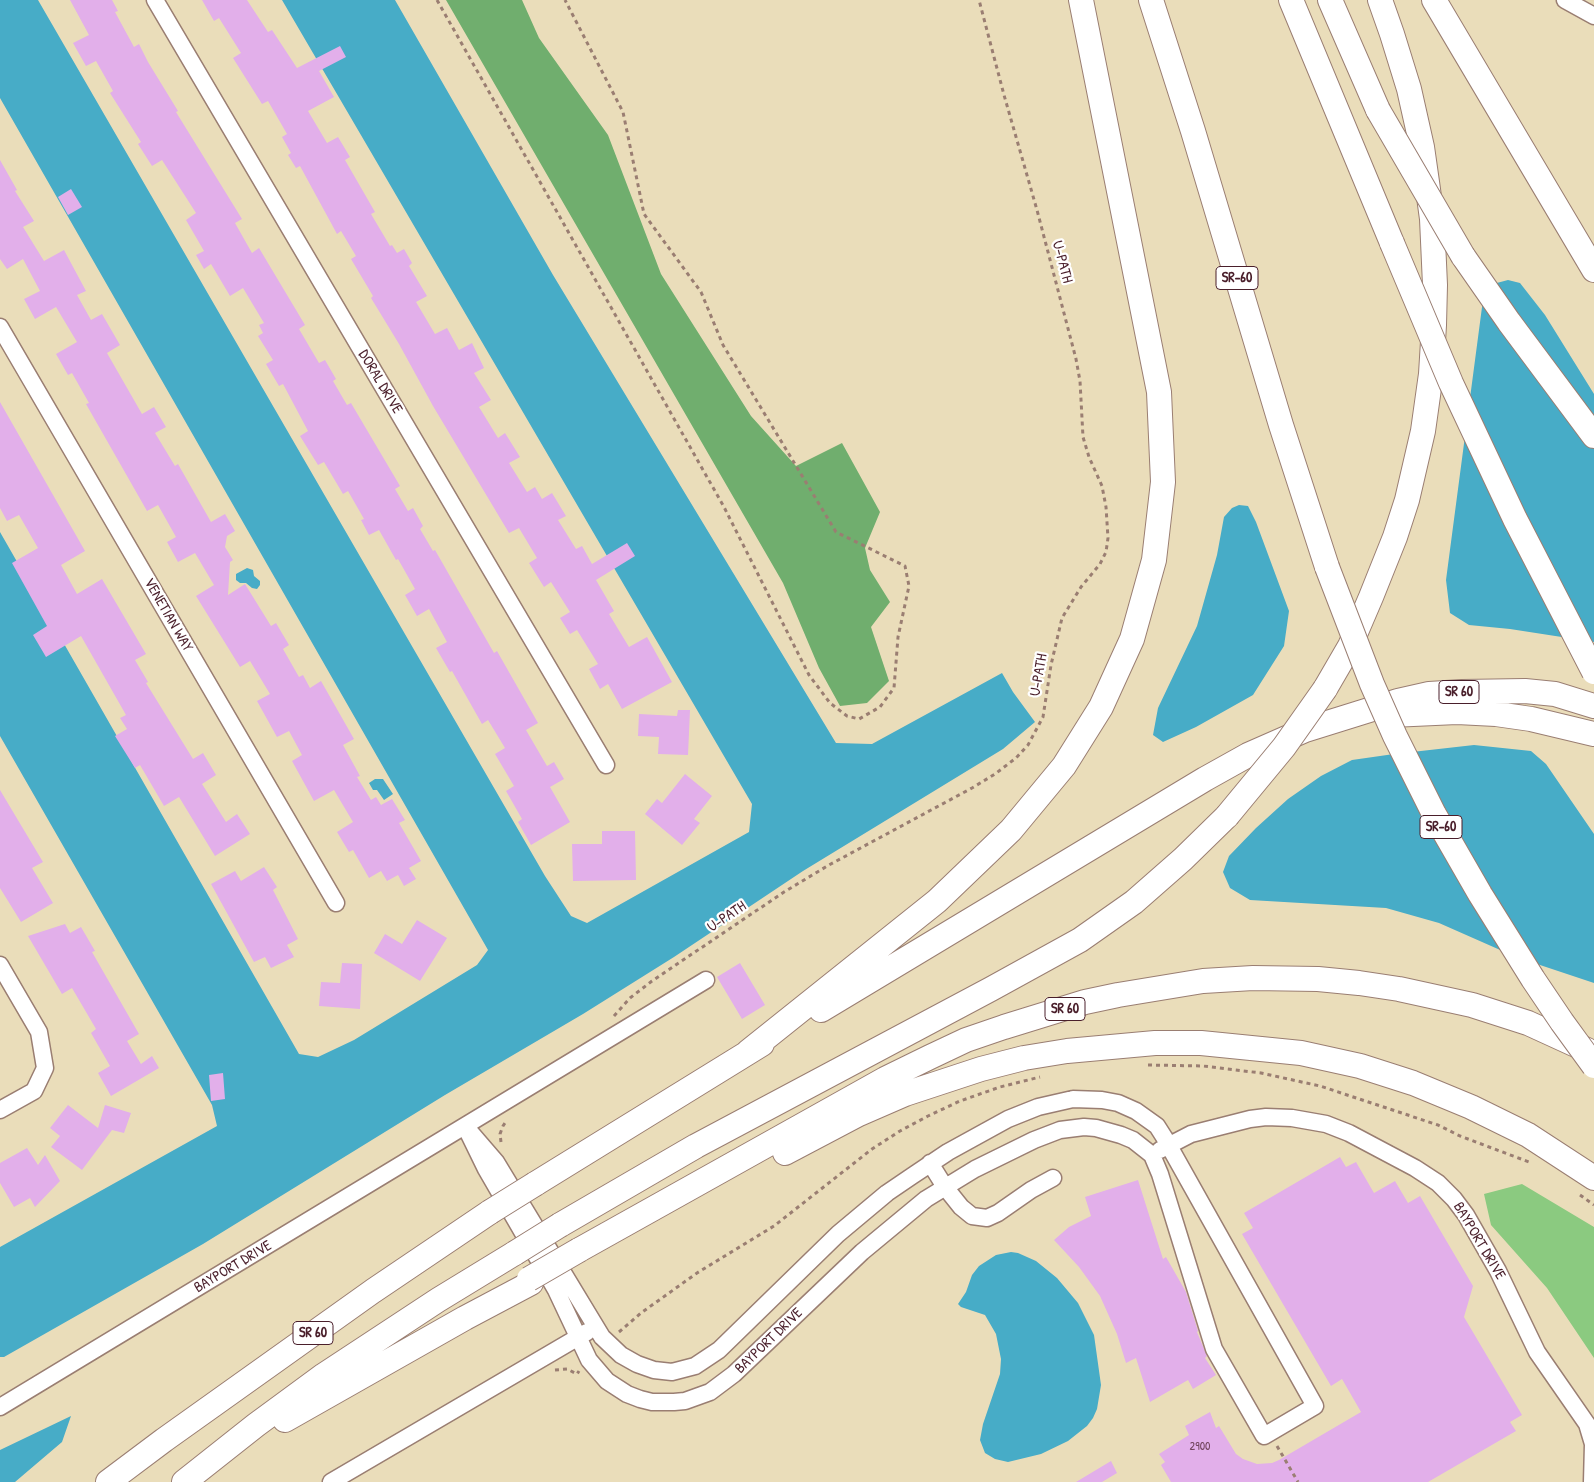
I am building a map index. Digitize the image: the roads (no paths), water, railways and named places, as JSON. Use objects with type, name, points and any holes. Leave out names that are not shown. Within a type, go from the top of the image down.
[{"type":"highway","points":[[748,1052],[936,901],[1011,830],[1064,766],[1101,707],[1132,639],[1154,560],[1163,482],[1159,392],[1081,0]]},
{"type":"highway","name":"SR-60","points":[[1151,0],[1193,131],[1281,425],[1327,567],[1372,684],[1395,736],[1434,814],[1480,894],[1562,1022],[1594,1066]]},
{"type":"highway","points":[[1291,0],[1451,383],[1515,519],[1594,672]]},
{"type":"highway","points":[[1330,0],[1378,110],[1464,256],[1509,322],[1594,436]]},
{"type":"highway","points":[[185,1482],[256,1425],[324,1375],[515,1252],[696,1146],[1080,940],[1134,902],[1183,859],[1227,816],[1284,747],[1325,689],[1350,646],[1372,597],[1407,500],[1420,441],[1431,374],[1435,284],[1432,218],[1422,147],[1409,89],[1380,0]]},
{"type":"highway","points":[[1434,0],[1594,270]]},
{"type":"highway","name":"SR 60","points":[[108,1482],[373,1291],[490,1212],[748,1052],[1205,779],[1256,751],[1327,722],[1429,694],[1525,691],[1555,694],[1594,706]]},
{"type":"highway","points":[[1327,722],[1361,717],[1457,712],[1496,714],[1531,719],[1594,734]]},
{"type":"highway","name":"SR 60","points":[[185,1482],[221,1458],[327,1395],[580,1254],[885,1079],[966,1040],[1022,1021],[1085,1002],[1143,990],[1203,981],[1253,978],[1310,979],[1360,983],[1418,992],[1472,1006],[1528,1023],[1560,1036],[1594,1054]]},
{"type":"highway","name":"SR 60","points":[[580,1254],[859,1114],[905,1094],[948,1079],[1024,1058],[1130,1044],[1201,1043],[1252,1047],[1301,1053],[1360,1066],[1413,1083],[1471,1107],[1528,1135],[1594,1178]]},
{"type":"street","name":"DORAL DRIVE","points":[[155,0],[606,765]]},
{"type":"street","points":[[1565,0],[1594,16]]},
{"type":"street","name":"VENETIAN WAY","points":[[0,327],[336,903]]},
{"type":"street","points":[[0,966],[39,1032],[45,1068],[34,1091],[0,1110]]},
{"type":"street","points":[[465,1126],[706,980]]},
{"type":"street","name":"BAYPORT DRIVE","points":[[465,1126],[496,1162],[607,1343],[621,1355],[643,1367],[666,1372],[680,1371],[695,1366],[719,1350],[838,1234],[887,1193],[980,1134],[1023,1112],[1050,1103],[1073,1099],[1102,1100],[1127,1107],[1143,1115],[1157,1126],[1168,1145]]},
{"type":"street","name":"BAYPORT DRIVE","points":[[465,1126],[486,1169],[556,1290],[589,1360],[607,1381],[627,1394],[652,1402],[664,1403],[685,1401],[710,1392],[734,1374],[862,1252],[906,1214],[975,1168],[1034,1140],[1073,1127],[1096,1128],[1133,1140],[1152,1154],[1191,1134],[1250,1119],[1279,1117],[1303,1119],[1326,1124],[1349,1133],[1415,1168],[1438,1183],[1454,1199],[1466,1215],[1502,1279],[1537,1352],[1587,1424],[1593,1444],[1592,1482]]},
{"type":"street","name":"BAYPORT DRIVE","points":[[0,1407],[465,1126]]},
{"type":"street","points":[[1152,1154],[1160,1174],[1214,1350],[1264,1436],[1315,1406],[1168,1145]]},
{"type":"street","points":[[930,1164],[961,1207],[972,1216],[986,1218],[998,1213],[1031,1190],[1053,1178]]},
{"type":"street","points":[[330,1482],[596,1327]]},
{"type":"water","points":[[0,0],[38,0],[545,876],[571,916],[587,923],[749,832],[752,804],[282,0],[395,0],[553,275],[836,743],[872,744],[1002,673],[1035,722],[1003,749],[803,871],[674,957],[583,1014],[445,1095],[203,1244],[4,1357],[0,1357],[0,1247],[217,1126],[212,1105],[0,736],[0,532],[299,1054],[318,1057],[354,1040],[477,965],[488,950],[0,98]]},
{"type":"water","points":[[1508,280],[1520,283],[1545,315],[1594,394],[1594,642],[1510,629],[1469,625],[1450,613],[1446,580],[1484,292],[1493,284]]},
{"type":"water","points":[[1239,505],[1248,506],[1256,522],[1289,611],[1284,646],[1253,695],[1196,727],[1163,742],[1153,735],[1158,708],[1197,626],[1217,555],[1224,517],[1232,508]]},
{"type":"water","points":[[247,568],[253,570],[254,576],[260,581],[257,589],[236,580],[236,574]]},
{"type":"water","points":[[1474,745],[1531,751],[1546,764],[1594,834],[1594,983],[1534,963],[1487,889],[1412,752]]},
{"type":"water","points":[[1394,754],[1507,953],[1439,923],[1386,908],[1250,900],[1230,888],[1223,872],[1229,856],[1288,799],[1321,776],[1352,760]]},
{"type":"water","points":[[375,779],[383,779],[393,794],[384,800],[377,790],[373,790],[369,783]]},
{"type":"water","points":[[1011,1252],[1036,1261],[1057,1278],[1078,1303],[1094,1335],[1101,1385],[1097,1409],[1087,1426],[1068,1441],[1041,1454],[1008,1462],[995,1459],[985,1453],[980,1440],[983,1424],[1000,1374],[1001,1359],[996,1334],[985,1315],[961,1307],[958,1304],[966,1292],[972,1275],[979,1266],[996,1255]]},
{"type":"water","points":[[71,1416],[62,1442],[15,1482],[0,1482],[0,1450]]}]
